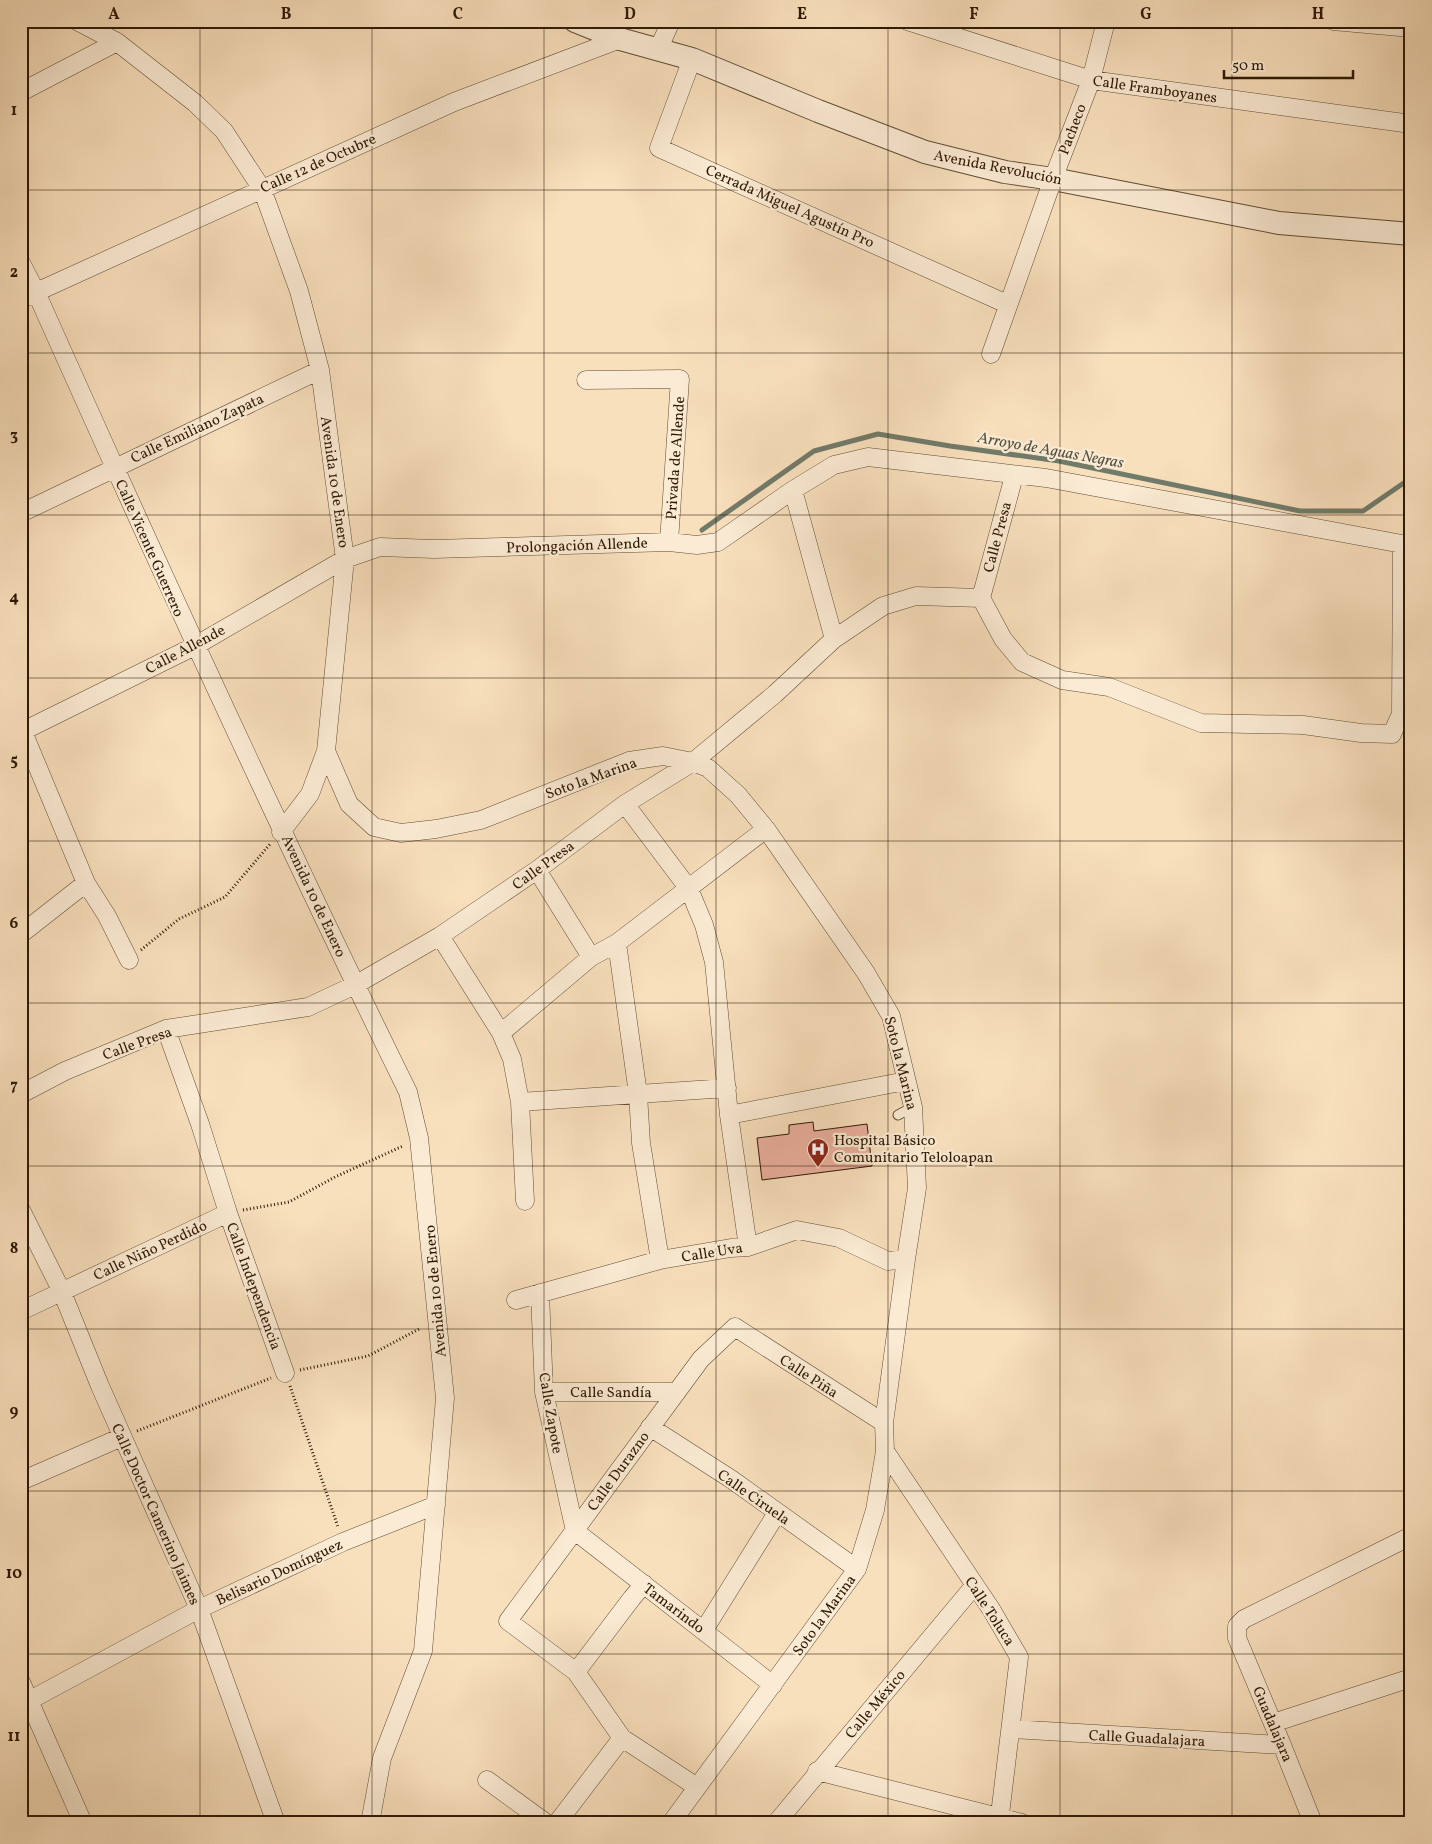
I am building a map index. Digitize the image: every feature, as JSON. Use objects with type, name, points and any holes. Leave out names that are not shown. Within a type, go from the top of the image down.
[{"type":"street","name":"Avenida 10 de Enero","points":[[77,21],[117,42],[195,103],[224,131],[262,189],[299,291],[320,370],[345,559],[326,751],[310,794],[281,832],[408,1092],[420,1138],[445,1398],[422,1651],[382,1758],[370,1823]]},
{"type":"street","name":"Avenida Revolución","points":[[575,21],[620,40],[692,59],[818,111],[925,152],[1005,172],[1052,179],[1279,223],[1410,235]]},
{"type":"street","points":[[658,50],[671,21]]},
{"type":"street","name":"Calle Framboyanes","points":[[907,21],[1091,80],[1411,124]]},
{"type":"street","name":"Pacheco","points":[[991,354],[1052,179],[1091,80],[1106,21]]},
{"type":"street","points":[[1333,21],[1411,28]]},
{"type":"street","name":"Calle 12 de Octubre","points":[[29,295],[454,102],[620,40]]},
{"type":"street","points":[[21,92],[117,42]]},
{"type":"street","name":"Cerrada Miguel Agustín Pro","points":[[692,59],[659,148],[1007,304]]},
{"type":"street","name":"Calle Vicente Guerrero","points":[[21,262],[29,295],[114,467],[281,832]]},
{"type":"street","name":"Calle Emiliano Zapata","points":[[21,513],[320,370]]},
{"type":"street","name":"Privada de Allende","points":[[586,380],[680,379],[669,542]]},
{"type":"street","name":"Prolongación Allende","points":[[345,559],[380,547],[434,549],[669,542],[697,545],[718,542],[834,465],[868,458],[1014,476],[1046,478],[1402,544],[1401,714],[1392,734],[1361,734],[1303,725],[1200,723],[1109,687],[1062,680],[1022,662],[1004,640],[980,598]]},
{"type":"street","name":"Calle Presa","points":[[21,1094],[65,1071],[166,1029],[308,1006],[355,985],[440,936],[537,870],[625,804],[693,762],[775,694],[834,639],[882,606],[916,596],[980,598],[1014,476]]},
{"type":"street","points":[[794,490],[834,639]]},
{"type":"street","name":"Calle Allende","points":[[22,730],[195,646],[345,559]]},
{"type":"street","points":[[22,730],[86,883],[107,916],[129,960]]},
{"type":"street","name":"Soto la Marina","points":[[326,751],[349,804],[374,827],[401,833],[436,829],[481,820],[628,761],[663,756],[693,762],[708,768],[738,796],[766,829],[866,973],[891,1016],[906,1082],[905,1111],[917,1188],[884,1423],[885,1451],[875,1510],[857,1569],[671,1823]]},
{"type":"street","points":[[625,804],[690,889],[704,925],[714,962],[729,1115],[748,1247]]},
{"type":"street","points":[[501,1033],[591,957],[617,943],[766,829]]},
{"type":"street","points":[[537,870],[591,957]]},
{"type":"street","points":[[21,934],[86,883]]},
{"type":"street","points":[[440,936],[501,1033],[512,1059],[520,1102],[525,1202]]},
{"type":"street","points":[[617,943],[638,1094],[641,1143],[660,1260]]},
{"type":"street","name":"Calle Independencia","points":[[166,1029],[200,1124],[228,1213],[285,1372]]},
{"type":"street","points":[[729,1115],[906,1082]]},
{"type":"street","points":[[520,1102],[727,1088]]},
{"type":"street","name":"Calle Doctor Camerino Jaimes","points":[[21,1210],[62,1292],[122,1437],[199,1609],[276,1823]]},
{"type":"street","name":"Calle Niño Perdido","points":[[21,1310],[228,1213]]},
{"type":"street","name":"Calle Uva","points":[[516,1300],[660,1260],[748,1247],[797,1230],[839,1238],[888,1261],[906,1260]]},
{"type":"street","name":"Calle Zapote","points":[[540,1293],[544,1392],[575,1531]]},
{"type":"street","name":"Calle Piña","points":[[735,1327],[884,1423]]},
{"type":"street","name":"Calle Durazno","points":[[576,1672],[508,1621],[701,1359],[735,1327]]},
{"type":"street","name":"Calle Sandía","points":[[544,1392],[677,1392]]},
{"type":"street","name":"Calle Ciruela","points":[[650,1427],[731,1479],[857,1569]]},
{"type":"street","points":[[21,1481],[122,1437]]},
{"type":"street","name":"Calle Toluca","points":[[885,1451],[991,1609],[1019,1657],[999,1820]]},
{"type":"street","name":"Belisario Domínguez","points":[[25,1703],[199,1609],[343,1542],[436,1505]]},
{"type":"street","points":[[704,1630],[777,1513]]},
{"type":"street","name":"Tamarindo","points":[[575,1531],[773,1685]]},
{"type":"street","name":"Guadalajara","points":[[1313,1823],[1237,1638],[1237,1626],[1244,1619],[1411,1536]]},
{"type":"street","points":[[644,1584],[576,1672],[622,1738],[697,1787]]},
{"type":"street","name":"Calle México","points":[[776,1823],[817,1771],[974,1586]]},
{"type":"street","points":[[1273,1723],[1411,1678]]},
{"type":"street","points":[[21,1682],[25,1703],[83,1823]]},
{"type":"street","name":"Calle Guadalajara","points":[[1011,1730],[1282,1745]]},
{"type":"street","points":[[557,1823],[622,1738]]},
{"type":"street","points":[[817,1771],[999,1820],[1022,1823]]},
{"type":"street","points":[[487,1780],[546,1823]]},
{"type":"path","points":[[129,960],[179,919],[225,896],[281,832]]},
{"type":"path","points":[[228,1213],[289,1202],[335,1177],[420,1138]]},
{"type":"path","points":[[285,1372],[343,1542]]},
{"type":"building","points":[[813,1122],[814,1131],[867,1124],[872,1166],[762,1180],[757,1138],[789,1134],[789,1125]]},
{"type":"waterway","name":"Arroyo de Aguas Negras","points":[[702,530],[814,451],[878,434],[1059,461],[1300,511],[1363,511],[1411,478]]},
{"type":"place","name":"Hospital Básico Comunitario Teloloapan","points":[[818,1168]]}]
